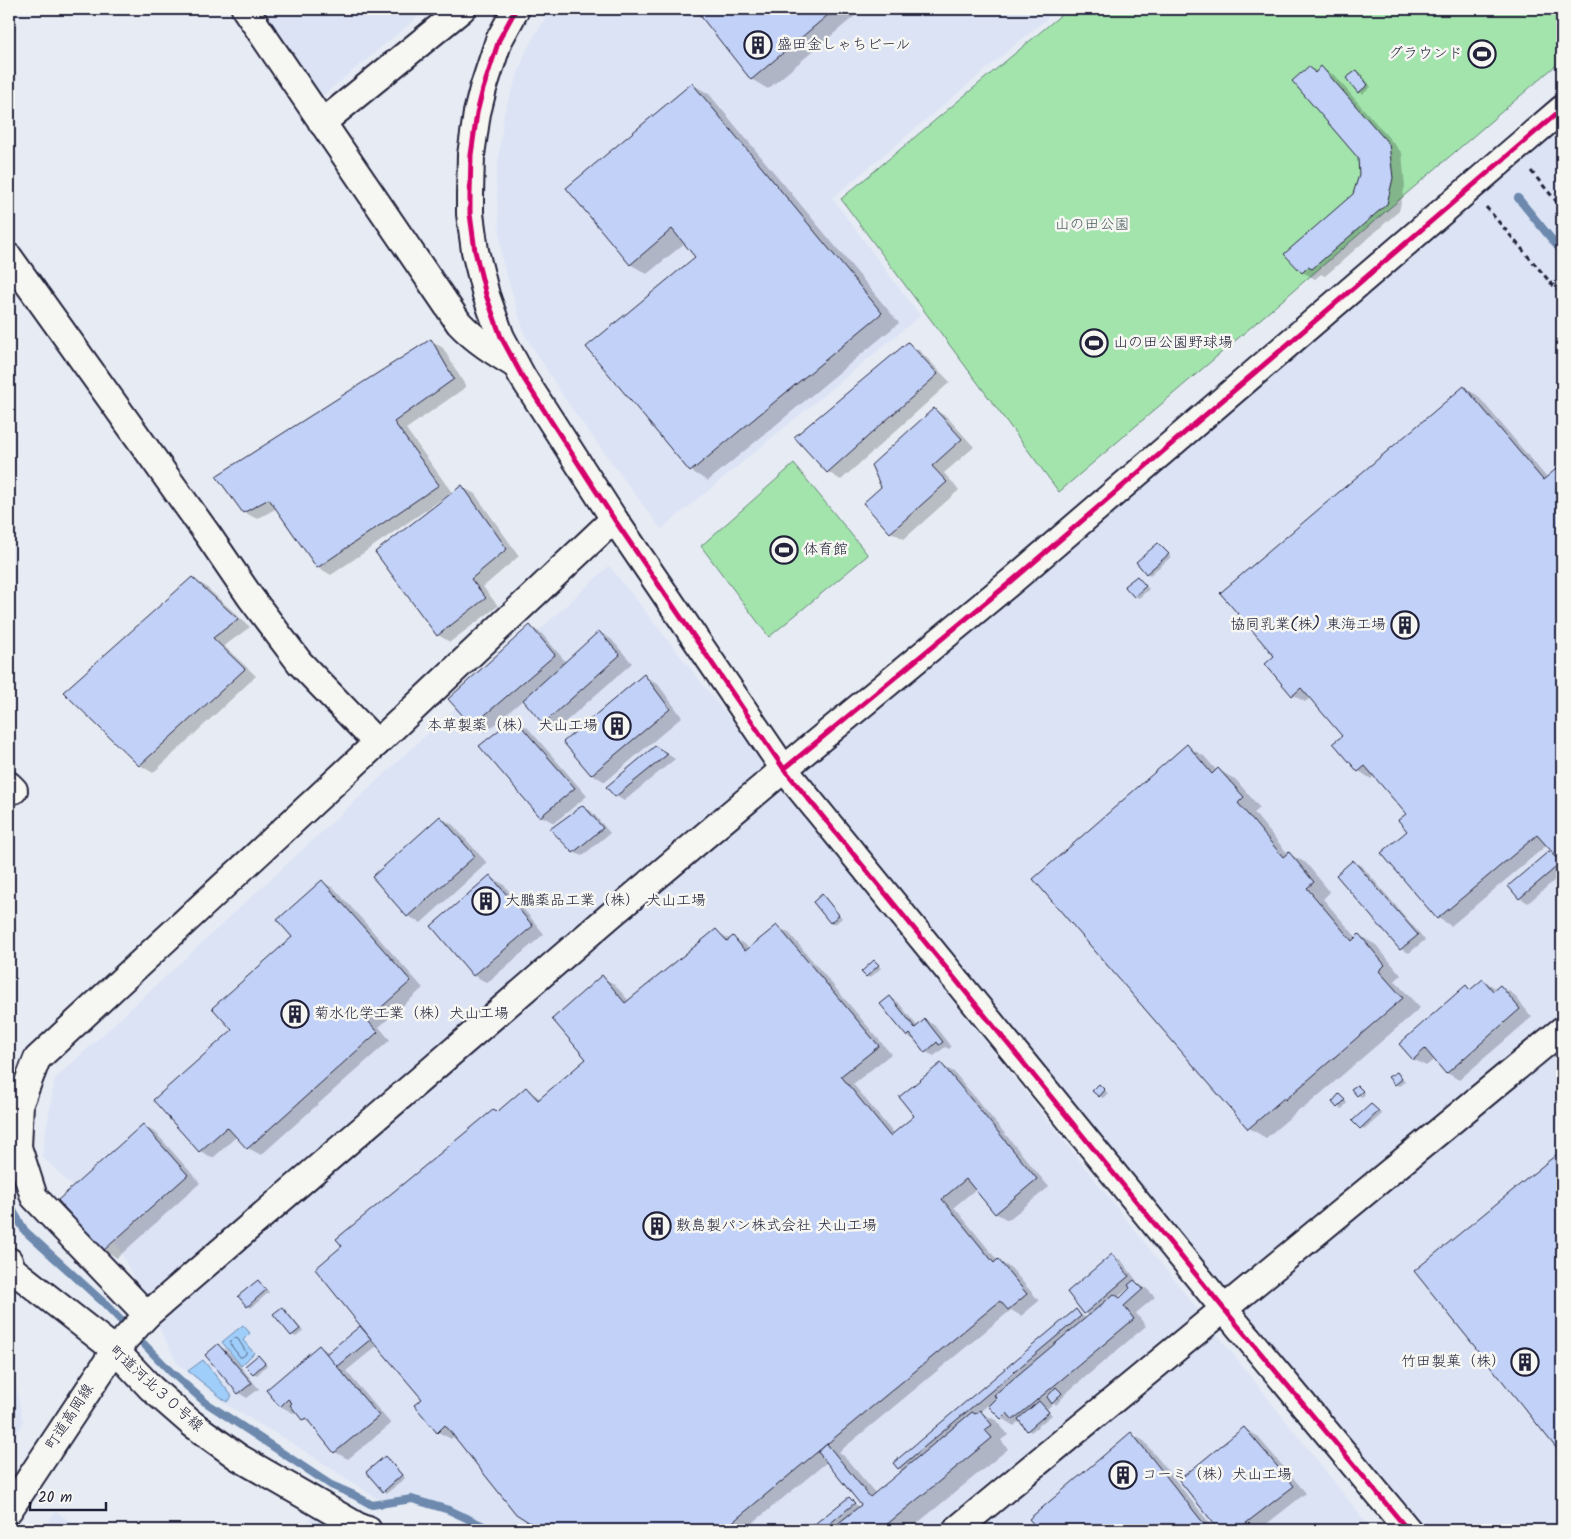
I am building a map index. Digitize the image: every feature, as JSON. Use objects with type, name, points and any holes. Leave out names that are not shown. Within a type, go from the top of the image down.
[{"type":"street","points":[[245,9],[459,323],[470,335],[514,364]]},
{"type":"street","points":[[322,123],[462,9]]},
{"type":"street","points":[[516,9],[499,40],[483,90],[474,133],[470,172],[470,214],[478,267],[495,323],[514,364],[614,519],[784,769],[1224,1309],[1408,1530]]},
{"type":"street","name":"町道高岡線","points":[[9,1510],[115,1350],[141,1321],[611,915],[1013,580],[1562,109]]},
{"type":"street","points":[[9,257],[251,598],[300,662],[377,742]]},
{"type":"street","points":[[141,1321],[34,1197],[18,1148],[20,1102],[37,1059],[614,519]]},
{"type":"street","points":[[956,1530],[1562,1030]]},
{"type":"street","name":"町道河北３０号線","points":[[9,1261],[13,1270],[115,1350],[152,1388],[191,1423],[238,1457],[361,1528],[368,1530]]},
{"type":"path","points":[[1514,150],[1562,208]]},
{"type":"path","points":[[1469,188],[1562,296]]},
{"type":"shaded area","points":[[261,9],[427,9],[321,97]]},
{"type":"shaded area","points":[[551,9],[1058,9],[832,198],[920,316],[661,529],[569,405],[525,335],[502,259],[496,181],[504,114],[527,49]]},
{"type":"shaded area","points":[[1562,109],[1562,1530],[1408,1530],[784,769]]},
{"type":"shaded area","points":[[609,566],[1372,1530],[501,1530],[417,1495],[378,1499],[291,1442],[225,1404],[178,1364],[102,1216],[42,1156],[55,1079]]},
{"type":"shaded area","points":[[9,1348],[23,1423],[9,1446]]},
{"type":"shaded area","points":[[56,1511],[80,1530],[43,1530]]},
{"type":"shaded area","points":[[315,1511],[349,1530],[304,1530]]},
{"type":"green space","name":"山の田公園","points":[[1068,9],[1562,9],[1562,60],[1059,492],[841,199]]},
{"type":"green space","name":"体育館","points":[[794,464],[868,555],[769,637],[701,546]]},
{"type":"water","points":[[243,1325],[250,1333],[243,1340],[254,1353],[241,1366],[222,1342]]},
{"type":"water","points":[[203,1360],[232,1396],[227,1402],[188,1371]]},
{"type":"building","name":"盛田金しゃちビール","points":[[695,9],[835,9],[751,80]]},
{"type":"building","points":[[1309,66],[1315,73],[1321,66],[1389,144],[1393,178],[1387,204],[1312,269],[1308,267],[1302,273],[1284,254],[1353,194],[1359,175],[1358,158],[1292,81]]},
{"type":"building","points":[[1357,70],[1368,85],[1358,93],[1346,78]]},
{"type":"building","points":[[692,83],[882,313],[690,472],[586,347],[695,257],[672,229],[630,265],[566,188]]},
{"type":"building","points":[[431,339],[454,379],[394,422],[439,485],[317,568],[269,499],[243,513],[216,476]]},
{"type":"building","points":[[908,342],[938,374],[827,473],[794,437]]},
{"type":"building","name":"協同乳業(株) 東海工場","points":[[1464,386],[1543,480],[1562,464],[1562,861],[1537,835],[1437,919],[1381,853],[1407,831],[1398,820],[1406,814],[1365,766],[1358,772],[1333,743],[1342,736],[1301,688],[1292,696],[1265,664],[1274,656],[1220,593]]},
{"type":"building","points":[[934,408],[962,439],[932,466],[947,482],[890,533],[863,503],[881,487],[871,465]]},
{"type":"building","points":[[462,485],[507,549],[471,579],[486,598],[437,636],[375,552]]},
{"type":"building","points":[[1158,543],[1169,554],[1146,574],[1136,562]]},
{"type":"building","points":[[1137,576],[1146,586],[1134,597],[1124,586]]},
{"type":"building","points":[[192,577],[238,619],[213,638],[245,669],[139,766],[63,692]]},
{"type":"building","points":[[530,625],[555,655],[472,726],[448,699]]},
{"type":"building","points":[[599,631],[620,655],[543,724],[523,700]]},
{"type":"building","name":"本草製薬（株） 犬山工場","points":[[644,674],[670,709],[591,775],[563,742]]},
{"type":"building","points":[[514,718],[575,788],[540,817],[479,746]]},
{"type":"building","points":[[1187,744],[1212,774],[1218,768],[1244,797],[1238,803],[1283,857],[1289,852],[1314,882],[1307,888],[1352,941],[1359,934],[1385,965],[1379,971],[1403,998],[1285,1100],[1284,1098],[1248,1129],[1033,879]]},
{"type":"building","points":[[655,746],[668,754],[615,797],[606,787]]},
{"type":"building","points":[[583,805],[603,828],[573,853],[550,829]]},
{"type":"building","points":[[440,816],[475,856],[407,917],[372,877]]},
{"type":"building","points":[[1549,851],[1561,863],[1519,899],[1508,886]]},
{"type":"building","points":[[1353,860],[1418,935],[1400,950],[1336,875]]},
{"type":"building","name":"大鵬薬品工業（株） 犬山工場","points":[[490,875],[533,926],[473,976],[431,926]]},
{"type":"building","name":"菊水化学工業（株）犬山工場","points":[[322,880],[411,981],[367,1020],[378,1032],[247,1149],[227,1127],[199,1152],[153,1100],[232,1030],[212,1008],[292,937],[277,920]]},
{"type":"building","points":[[822,894],[839,915],[830,923],[813,902]]},
{"type":"building","name":"敷島製パン株式会社 犬山工場","points":[[777,925],[879,1046],[841,1076],[890,1136],[914,1116],[899,1097],[941,1063],[1037,1179],[995,1214],[966,1179],[942,1199],[994,1263],[998,1259],[1027,1294],[1008,1310],[1000,1301],[723,1530],[541,1530],[516,1514],[445,1425],[437,1433],[414,1405],[422,1399],[315,1269],[342,1246],[336,1239],[494,1109],[497,1112],[526,1087],[538,1100],[586,1059],[552,1019],[602,975],[625,1003],[716,929],[727,941],[733,936],[745,951]]},
{"type":"building","points":[[874,960],[879,965],[866,977],[861,972]]},
{"type":"building","points":[[1483,979],[1493,991],[1500,985],[1520,1009],[1446,1074],[1425,1049],[1413,1060],[1399,1044],[1466,985],[1470,990]]},
{"type":"building","points":[[890,996],[915,1028],[925,1019],[943,1042],[939,1045],[937,1042],[925,1053],[910,1034],[907,1037],[880,1004]]},
{"type":"building","points":[[1397,1072],[1402,1079],[1395,1085],[1388,1077]]},
{"type":"building","points":[[1099,1084],[1105,1090],[1099,1097],[1092,1091]]},
{"type":"building","points":[[1357,1085],[1363,1091],[1357,1096],[1351,1089]]},
{"type":"building","points":[[1339,1094],[1345,1100],[1337,1108],[1332,1102]]},
{"type":"building","points":[[1371,1104],[1379,1111],[1360,1129],[1352,1121]]},
{"type":"building","points":[[143,1124],[188,1175],[103,1251],[58,1200]]},
{"type":"building","name":"竹田製菓（株）","points":[[1562,1150],[1562,1453],[1561,1454],[1414,1271]]},
{"type":"building","points":[[1112,1254],[1129,1276],[1084,1314],[1067,1292]]},
{"type":"building","points":[[258,1280],[266,1290],[247,1307],[238,1296]]},
{"type":"building","points":[[1134,1280],[1143,1289],[1124,1306],[1134,1319],[1013,1420],[1007,1413],[1001,1419],[988,1406],[996,1398],[994,1395],[1114,1294],[1120,1298],[1130,1288],[1128,1285]]},
{"type":"building","points":[[282,1307],[300,1329],[291,1336],[273,1314]]},
{"type":"building","points":[[1076,1309],[1081,1316],[898,1469],[893,1463]]},
{"type":"building","points":[[360,1326],[371,1339],[337,1367],[326,1354]]},
{"type":"building","points":[[218,1344],[252,1383],[238,1394],[205,1355]]},
{"type":"building","points":[[319,1345],[379,1416],[334,1453],[306,1418],[302,1420],[290,1405],[292,1403],[288,1399],[280,1407],[266,1390]]},
{"type":"building","points":[[258,1355],[265,1363],[253,1374],[245,1366]]},
{"type":"building","points":[[1056,1387],[1062,1393],[1052,1404],[1047,1397]]},
{"type":"building","points":[[1039,1401],[1049,1412],[1027,1431],[1018,1419]]},
{"type":"building","points":[[980,1410],[992,1425],[985,1430],[992,1438],[880,1530],[830,1530],[861,1505],[818,1452],[827,1444],[870,1497],[972,1412],[975,1414]]},
{"type":"building","points":[[1244,1427],[1294,1486],[1237,1530],[1219,1530],[1179,1480]]},
{"type":"building","name":"コーミ（株）犬山工場","points":[[1131,1432],[1209,1530],[1039,1530],[1029,1519]]},
{"type":"building","points":[[385,1456],[402,1475],[383,1492],[366,1472]]},
{"type":"building","points":[[849,1497],[855,1503],[822,1530],[807,1530]]},
{"type":"waterway","points":[[1518,198],[1562,252]]},
{"type":"waterway","points":[[9,1204],[25,1231],[104,1303],[171,1372],[205,1402],[331,1485],[372,1505],[412,1499],[449,1510],[492,1530]]},
{"type":"cycle path","points":[[516,9],[499,40],[477,113],[471,155],[470,214],[475,251],[486,295],[501,337],[522,376],[614,519],[784,769],[1224,1309],[1408,1530]]},
{"type":"cycle path","points":[[784,769],[1013,580],[1562,109]]},
{"type":"place","name":"盛田金しゃちビール","points":[[758,45]]},
{"type":"place","name":"グラウンド","points":[[1482,54]]},
{"type":"place","name":"山の田公園野球場","points":[[1094,343]]},
{"type":"place","name":"体育館","points":[[784,550]]},
{"type":"place","name":"協同乳業(株) 東海工場","points":[[1405,625]]},
{"type":"place","name":"本草製薬（株） 犬山工場","points":[[617,726]]},
{"type":"place","name":"大鵬薬品工業（株） 犬山工場","points":[[486,901]]},
{"type":"place","name":"菊水化学工業（株）犬山工場","points":[[295,1014]]},
{"type":"place","name":"敷島製パン株式会社 犬山工場","points":[[657,1226]]},
{"type":"place","name":"竹田製菓（株）","points":[[1525,1362]]},
{"type":"place","name":"コーミ（株）犬山工場","points":[[1123,1475]]}]
